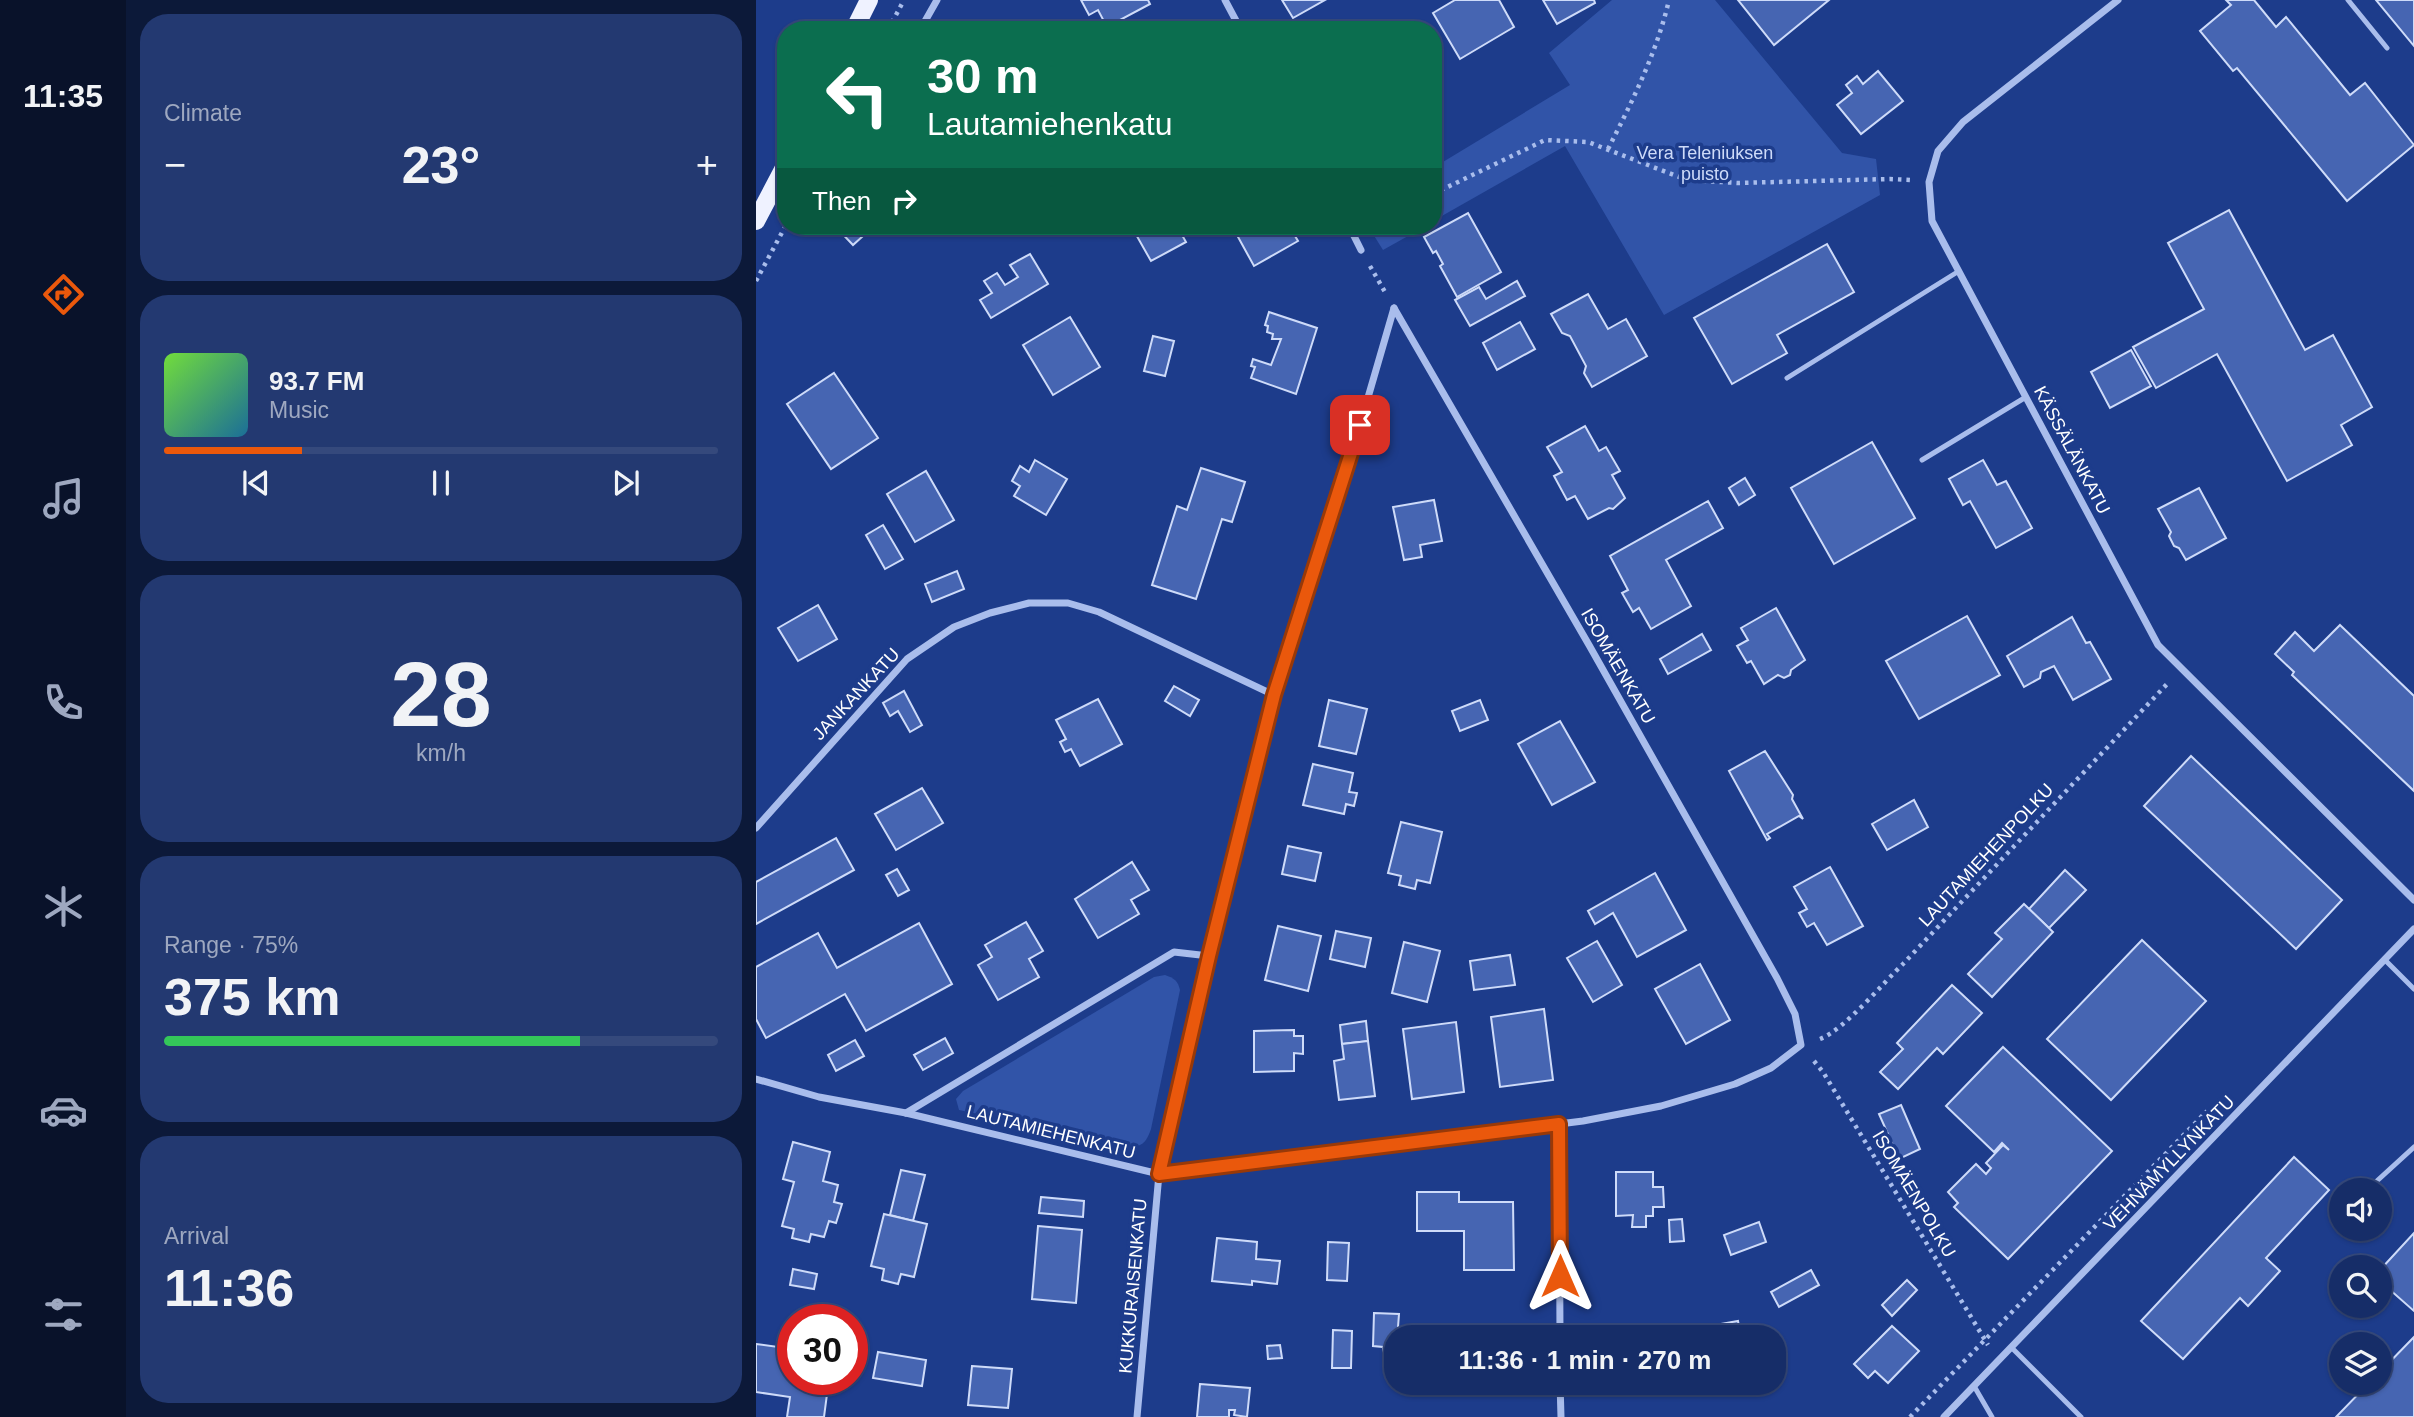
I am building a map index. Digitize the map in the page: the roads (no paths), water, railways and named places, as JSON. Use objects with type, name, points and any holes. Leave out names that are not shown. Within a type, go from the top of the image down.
[{"type":"main road","points":[[858,21],[869,0]]},
{"type":"main road","points":[[756,220],[777,181]]},
{"type":"street","points":[[925,21],[937,0]]},
{"type":"street","points":[[1225,0],[1236,21]]},
{"type":"street","name":"KÄSSÄLÄNKATU","points":[[2118,0],[1964,122],[1938,151],[1929,182],[1932,221],[2158,645],[2414,900]]},
{"type":"street","points":[[1354,235],[1361,250]]},
{"type":"street","name":"KUKKURAISENKATU","points":[[1137,1417],[1159,1174],[1209,956],[1274,695],[1356,438],[1394,307]]},
{"type":"street","name":"ISOMÄENKATU","points":[[1394,307],[1777,978],[1795,1014],[1801,1045]]},
{"type":"street","name":"JANKANKATU","points":[[756,828],[907,659],[954,627],[990,613],[1029,603],[1068,603],[1099,612],[1274,695]]},
{"type":"street","name":"VEHNÄMYLLYNKATU","points":[[1944,1417],[2414,929]]},
{"type":"street","name":"LAUTAMIEHENKATU","points":[[906,1113],[1174,952],[1209,956]]},
{"type":"street","name":"LAUTAMIEHENKATU","points":[[756,1079],[820,1097],[906,1113],[1159,1174],[1559,1124],[1661,1106],[1735,1084],[1770,1068],[1801,1045]]},
{"type":"street","points":[[1559,1124],[1560,1325]]},
{"type":"street","points":[[1560,1395],[1560,1417]]},
{"type":"lane","points":[[2348,0],[2387,48]]},
{"type":"lane","points":[[1787,378],[1959,271]]},
{"type":"lane","points":[[1922,460],[2026,397]]},
{"type":"lane","points":[[2385,960],[2414,989]]},
{"type":"lane","points":[[2380,1178],[2414,1147]]},
{"type":"lane","points":[[2012,1348],[2081,1417]]},
{"type":"lane","points":[[1974,1386],[1993,1417]]},
{"type":"park label","name":"Vera Teleniuksen puisto","points":[[1705,163]]}]
